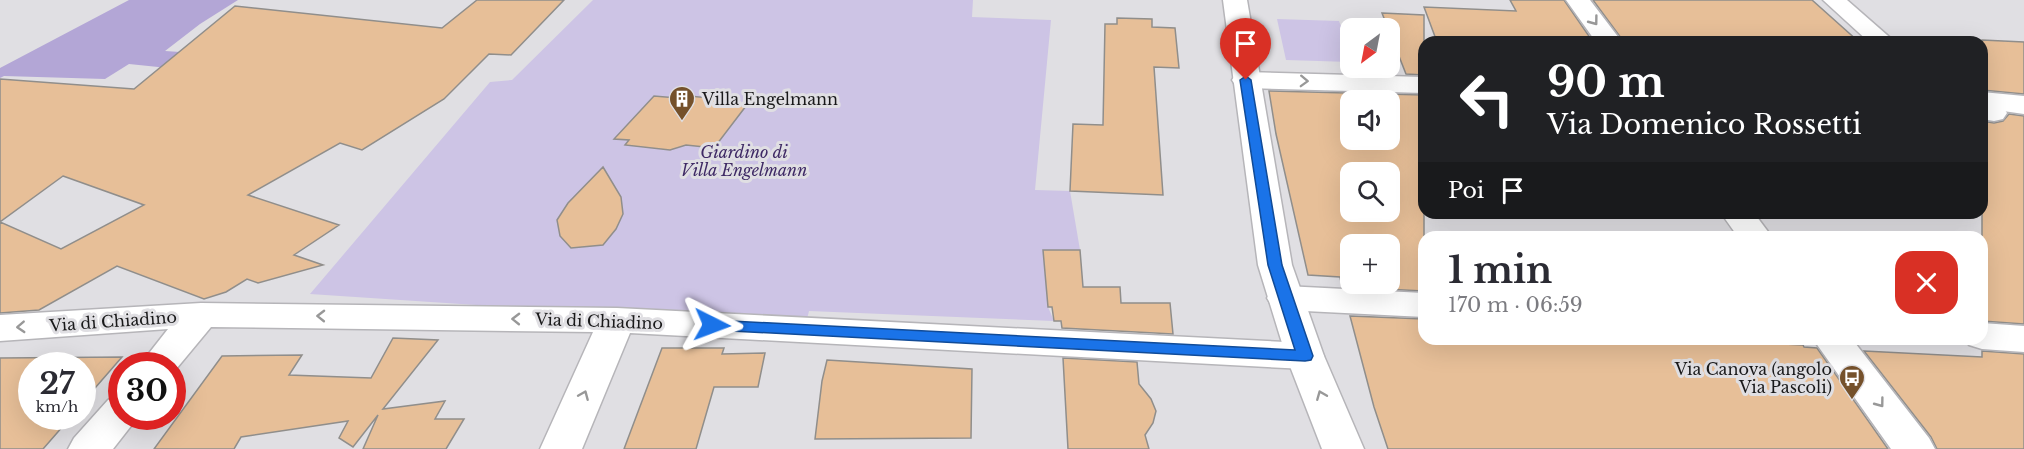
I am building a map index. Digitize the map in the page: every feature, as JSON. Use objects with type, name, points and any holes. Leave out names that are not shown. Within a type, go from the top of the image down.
[{"type":"street","points":[[1235,0],[1275,265],[1305,356],[1343,449]]},
{"type":"street","points":[[1578,0],[1605,36]]},
{"type":"street","points":[[1834,0],[1876,36]]},
{"type":"street","points":[[1246,80],[1418,85]]},
{"type":"street","points":[[1988,102],[2024,105]]},
{"type":"street","points":[[1285,298],[1418,305]]},
{"type":"street","points":[[170,352],[201,315]]},
{"type":"street","name":"Via di Chiadino","points":[[0,328],[201,315],[616,320],[1305,356]]},
{"type":"street","points":[[561,449],[616,320]]},
{"type":"street","points":[[1988,336],[2024,339]]},
{"type":"street","points":[[1836,345],[1914,449]]},
{"type":"street","points":[[89,449],[108,427]]},
{"type":"green space","name":"Giardino di Villa Engelmann","points":[[593,0],[973,0],[972,17],[1051,20],[1035,190],[1070,191],[1080,250],[1043,250],[1048,307],[1054,321],[809,311],[805,327],[310,294],[490,82],[512,80]]},
{"type":"green space","points":[[1277,19],[1339,21],[1340,62],[1286,60]]},
{"type":"shaded area","points":[[129,0],[238,0],[200,24],[165,51],[195,53],[168,68],[129,64],[105,79],[4,76],[0,78],[0,68]]},
{"type":"building","points":[[477,0],[564,0],[511,55],[489,54],[444,99],[362,150],[340,143],[248,195],[339,225],[294,255],[323,265],[258,283],[247,279],[226,292],[204,299],[117,266],[39,310],[0,313],[0,222],[0,79],[134,89],[235,6],[442,28]],"holes":[[[63,176],[144,205],[61,249],[0,222]]]},
{"type":"building","points":[[1510,0],[1564,0],[1589,36],[1435,36],[1424,7],[1516,11]]},
{"type":"building","points":[[1593,0],[1812,0],[1852,36],[1620,36]]},
{"type":"building","points":[[1382,13],[1424,15],[1424,36],[1418,36],[1418,75],[1406,74],[1400,59],[1400,18],[1384,18]]},
{"type":"building","points":[[1117,18],[1152,19],[1152,27],[1175,28],[1179,68],[1154,67],[1163,195],[1070,191],[1073,124],[1103,125],[1105,24],[1117,24]]},
{"type":"building","points":[[1988,40],[2024,42],[2024,94],[1988,91]]},
{"type":"building","points":[[1269,91],[1340,93],[1340,150],[1400,150],[1400,94],[1418,95],[1418,219],[1424,219],[1424,231],[1418,231],[1418,291],[1400,290],[1400,234],[1340,234],[1340,277],[1308,275],[1276,134]]},
{"type":"building","name":"Villa Engelmann","points":[[679,95],[720,99],[717,103],[746,106],[714,148],[686,145],[670,150],[625,145],[629,140],[614,139],[654,96],[677,98]]},
{"type":"building","points":[[2009,114],[2024,116],[2024,324],[1988,321],[1988,231],[1982,231],[1982,219],[1988,219],[1988,122],[2003,121]]},
{"type":"building","points":[[603,167],[621,197],[623,214],[616,229],[603,245],[571,248],[560,236],[557,220],[568,203]]},
{"type":"building","points":[[1043,250],[1080,250],[1083,287],[1120,287],[1121,303],[1170,303],[1173,334],[1062,328],[1061,321],[1054,321],[1052,307],[1048,307]]},
{"type":"building","points":[[1350,316],[1418,319],[1418,345],[1803,345],[1817,348],[1888,449],[1388,449],[1374,407]]},
{"type":"building","points":[[393,338],[438,340],[383,409],[445,401],[435,419],[464,419],[446,449],[363,449],[378,415],[353,447],[339,438],[348,421],[241,437],[234,449],[154,449],[168,430],[186,430],[186,405],[222,356],[302,355],[289,375],[371,378]]},
{"type":"building","points":[[662,348],[724,348],[722,354],[765,353],[758,387],[714,387],[696,449],[624,449]]},
{"type":"building","points":[[1864,351],[1982,357],[1982,351],[2024,354],[2024,449],[1937,449],[1931,437]]},
{"type":"building","points":[[96,357],[108,357],[108,373],[96,387]]},
{"type":"building","points":[[0,358],[18,358],[18,430],[60,430],[43,449],[0,449]]},
{"type":"building","points":[[1063,358],[1137,362],[1139,384],[1151,399],[1156,411],[1153,423],[1145,435],[1149,449],[1068,449]]},
{"type":"building","points":[[827,360],[972,369],[971,438],[815,439]]},
{"type":"place","name":"Villa Engelmann","points":[[682,122]]},
{"type":"place","name":"Via Canova (angolo Via Pascoli)","points":[[1852,401]]},
{"type":"route","points":[[712,325],[1305,356],[1275,265],[1246,80]]}]
